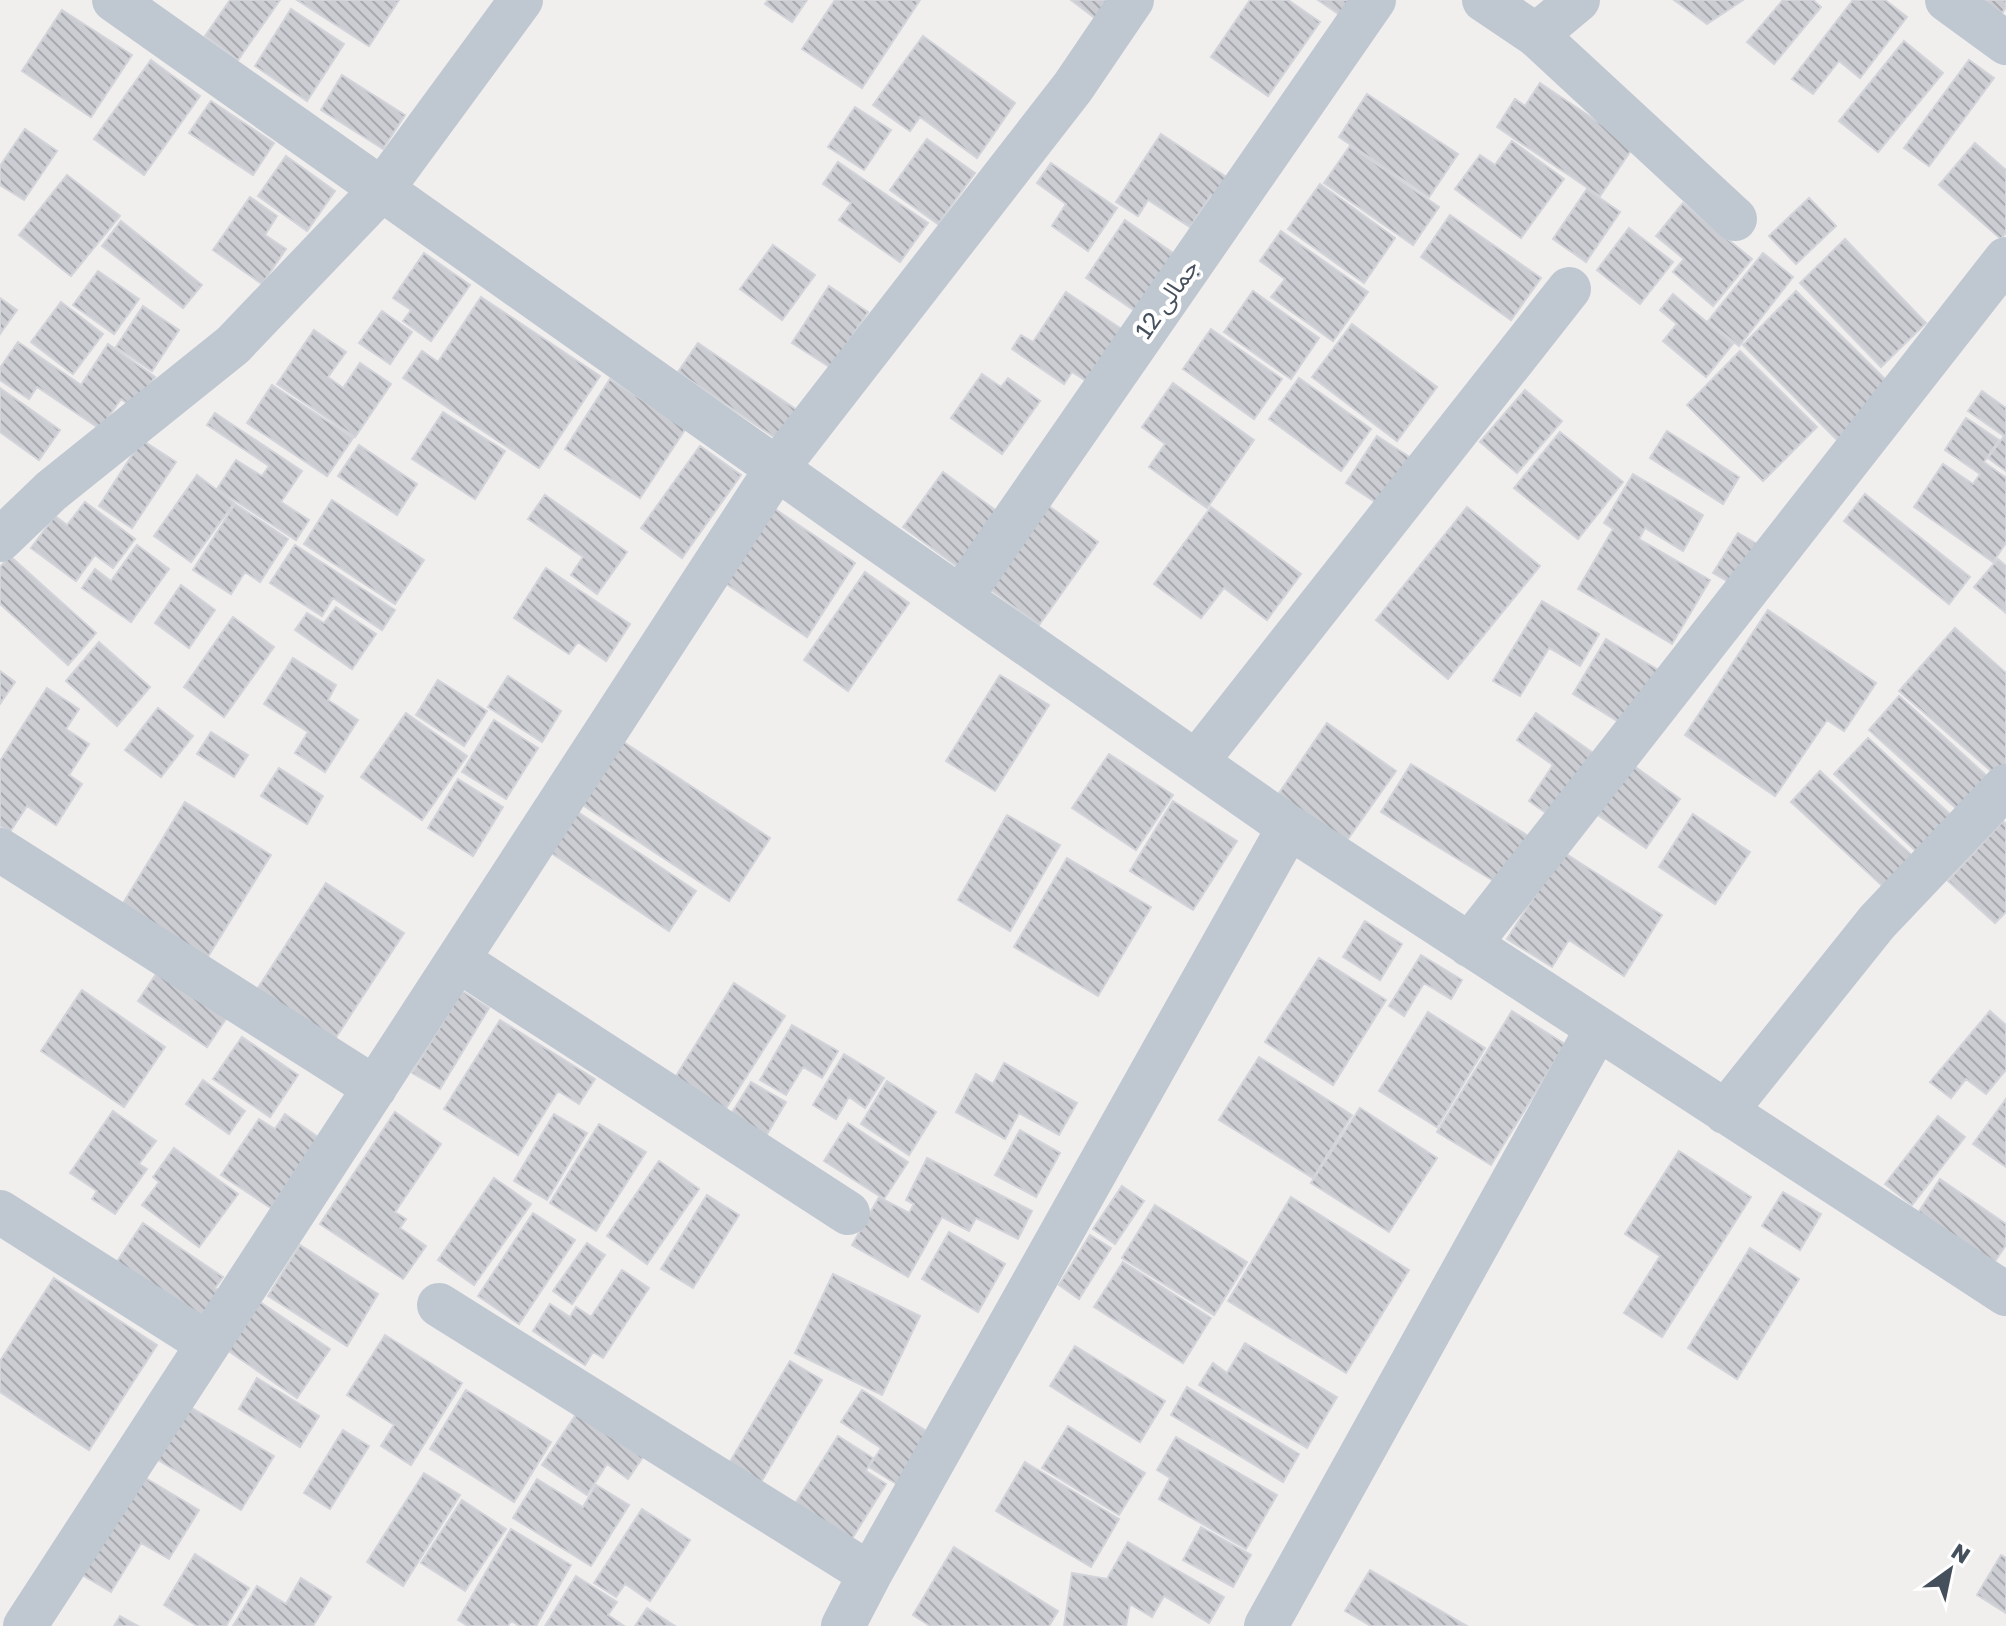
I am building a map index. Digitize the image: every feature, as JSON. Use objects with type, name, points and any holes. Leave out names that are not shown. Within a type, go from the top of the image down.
[{"type":"street","points":[[114,0],[1289,827],[2006,1294]]},
{"type":"street","points":[[0,540],[51,491],[233,345],[383,188],[521,0]]},
{"type":"street","points":[[25,1626],[777,468],[1073,87],[1132,0]]},
{"type":"street","name":"جمالی 12","points":[[961,597],[1374,0]]},
{"type":"street","points":[[1484,0],[1536,35],[1735,219]]},
{"type":"street","points":[[1536,35],[1578,0]]},
{"type":"street","points":[[1947,0],[2006,43]]},
{"type":"street","points":[[1469,945],[2006,259]]},
{"type":"street","points":[[1197,761],[1569,289]]},
{"type":"street","points":[[1725,1112],[1877,922],[2006,786]]},
{"type":"street","points":[[843,1626],[1289,827]]},
{"type":"street","points":[[0,850],[375,1088]]},
{"type":"street","points":[[458,960],[848,1213]]},
{"type":"street","points":[[1266,1626],[1597,1029]]},
{"type":"street","points":[[0,1212],[208,1344]]},
{"type":"street","points":[[439,1305],[870,1574]]},
{"type":"building","points":[[230,0],[280,0],[238,60],[205,36]]},
{"type":"building","points":[[297,0],[399,0],[369,46]]},
{"type":"building","points":[[768,0],[807,0],[792,22],[765,4]]},
{"type":"building","points":[[835,0],[920,0],[862,88],[802,49]]},
{"type":"building","points":[[1071,0],[1114,0],[1099,21]]},
{"type":"building","points":[[1250,0],[1288,0],[1320,22],[1268,96],[1211,57]]},
{"type":"building","points":[[1318,0],[1350,0],[1340,15]]},
{"type":"building","points":[[1674,0],[1743,0],[1707,24]]},
{"type":"building","points":[[1783,0],[1813,0],[1821,7],[1774,64],[1747,42]]},
{"type":"building","points":[[1853,0],[1885,0],[1907,17],[1860,78],[1839,61],[1813,94],[1792,79]]},
{"type":"building","points":[[1959,0],[2006,0],[2006,7],[1996,23]]},
{"type":"building","points":[[291,9],[344,44],[307,101],[255,66]]},
{"type":"building","points":[[62,10],[132,55],[91,117],[22,71]]},
{"type":"building","points":[[923,36],[1015,103],[977,158],[920,117],[910,131],[873,105]]},
{"type":"building","points":[[1904,41],[1943,73],[1878,152],[1839,121]]},
{"type":"building","points":[[151,60],[200,96],[144,175],[94,139]]},
{"type":"building","points":[[1969,60],[1994,78],[1929,166],[1904,148]]},
{"type":"building","points":[[342,75],[405,115],[383,149],[321,110]]},
{"type":"building","points":[[1540,83],[1634,146],[1600,196],[1497,127],[1515,99],[1525,106]]},
{"type":"building","points":[[1367,94],[1458,154],[1429,197],[1339,137]]},
{"type":"building","points":[[211,101],[274,143],[253,175],[189,133]]},
{"type":"building","points":[[855,107],[891,130],[864,170],[828,147]]},
{"type":"building","points":[[25,129],[57,151],[24,200],[0,185],[0,166]]},
{"type":"building","points":[[1161,134],[1237,184],[1224,204],[1211,195],[1190,227],[1148,200],[1138,216],[1116,202]]},
{"type":"building","points":[[927,139],[975,173],[938,224],[890,190]]},
{"type":"building","points":[[1512,141],[1564,179],[1521,238],[1455,189],[1480,155],[1495,165]]},
{"type":"building","points":[[1975,143],[2006,170],[2006,233],[2001,239],[1939,185]]},
{"type":"building","points":[[1350,146],[1439,207],[1413,245],[1324,183]]},
{"type":"building","points":[[286,156],[335,191],[307,231],[258,196]]},
{"type":"building","points":[[838,162],[928,223],[900,262],[839,220],[851,203],[823,184]]},
{"type":"building","points":[[1051,163],[1117,208],[1088,251],[1052,226],[1066,204],[1037,183]]},
{"type":"building","points":[[67,175],[120,216],[71,276],[19,235]]},
{"type":"building","points":[[1320,184],[1395,238],[1364,283],[1288,229]]},
{"type":"building","points":[[1587,189],[1620,212],[1586,262],[1553,239]]},
{"type":"building","points":[[250,197],[277,216],[265,235],[286,249],[262,284],[213,250]]},
{"type":"building","points":[[1809,198],[1836,226],[1796,264],[1769,236]]},
{"type":"building","points":[[1683,203],[1752,259],[1713,306],[1673,272],[1684,259],[1656,236]]},
{"type":"building","points":[[1450,215],[1541,278],[1511,320],[1421,257]]},
{"type":"building","points":[[1125,220],[1179,257],[1141,315],[1086,278]]},
{"type":"building","points":[[121,221],[202,285],[183,308],[102,246]]},
{"type":"building","points":[[1629,228],[1673,262],[1640,304],[1597,270]]},
{"type":"building","points":[[1281,231],[1368,292],[1333,341],[1271,297],[1285,279],[1260,261]]},
{"type":"building","points":[[1845,239],[1926,323],[1881,367],[1800,283]]},
{"type":"building","points":[[773,245],[815,275],[782,320],[740,289]]},
{"type":"building","points":[[424,253],[470,285],[431,341],[403,321],[411,310],[393,298]]},
{"type":"building","points":[[1763,253],[1793,277],[1739,346],[1708,321]]},
{"type":"building","points":[[98,271],[139,299],[114,334],[73,305]]},
{"type":"building","points":[[829,286],[868,312],[831,368],[792,343]]},
{"type":"building","points":[[1253,291],[1319,338],[1291,379],[1224,332]]},
{"type":"building","points":[[1796,291],[1892,386],[1837,440],[1743,345]]},
{"type":"building","points":[[1066,292],[1126,332],[1091,384],[1072,372],[1064,384],[1012,349],[1021,335],[1033,342]]},
{"type":"building","points":[[1673,294],[1733,344],[1706,377],[1663,341],[1677,324],[1660,310]]},
{"type":"building","points":[[481,297],[600,376],[539,468],[403,378],[422,351],[438,362]]},
{"type":"building","points":[[0,298],[17,310],[0,334]]},
{"type":"building","points":[[61,302],[103,334],[73,374],[31,342]]},
{"type":"building","points":[[143,306],[179,330],[152,371],[116,347]]},
{"type":"building","points":[[382,311],[412,332],[390,364],[359,343]]},
{"type":"building","points":[[1352,324],[1437,387],[1397,441],[1312,377]]},
{"type":"building","points":[[1211,329],[1282,379],[1254,419],[1183,369]]},
{"type":"building","points":[[314,330],[346,352],[328,377],[343,388],[360,363],[391,384],[355,437],[277,384]]},
{"type":"building","points":[[18,342],[81,385],[108,344],[155,377],[133,408],[121,399],[100,429],[37,387],[29,399],[0,380],[0,368]]},
{"type":"building","points":[[698,343],[800,412],[780,441],[678,372]]},
{"type":"building","points":[[1740,351],[1817,427],[1763,481],[1687,405]]},
{"type":"building","points":[[982,374],[1001,387],[1008,378],[1040,401],[1002,454],[951,418]]},
{"type":"building","points":[[1299,378],[1371,429],[1341,471],[1269,419]]},
{"type":"building","points":[[610,379],[686,428],[640,498],[565,449]]},
{"type":"building","points":[[1173,383],[1254,440],[1207,508],[1149,467],[1165,444],[1142,427]]},
{"type":"building","points":[[272,385],[353,438],[327,476],[247,423]]},
{"type":"building","points":[[0,388],[60,430],[39,460],[0,432]]},
{"type":"building","points":[[1525,390],[1562,421],[1517,473],[1480,442]]},
{"type":"building","points":[[1982,391],[2006,408],[2006,471],[1988,458],[2004,436],[1968,411]]},
{"type":"building","points":[[443,412],[505,451],[475,499],[412,459]]},
{"type":"building","points":[[215,413],[302,471],[281,502],[309,520],[296,540],[217,489],[236,460],[262,476],[269,466],[207,425]]},
{"type":"building","points":[[1966,418],[1999,440],[1984,462],[2006,478],[2006,543],[1993,562],[1914,507],[1943,464],[1973,484],[1980,474],[1945,450]]},
{"type":"building","points":[[1667,431],[1739,477],[1723,504],[1650,458]]},
{"type":"building","points":[[1560,432],[1623,482],[1578,539],[1514,488]]},
{"type":"building","points":[[1377,436],[1411,458],[1380,505],[1346,483]]},
{"type":"building","points":[[142,440],[176,462],[132,528],[99,506]]},
{"type":"building","points":[[359,445],[417,484],[397,515],[338,476]]},
{"type":"building","points":[[700,446],[741,475],[682,558],[641,528]]},
{"type":"building","points":[[943,472],[1005,517],[965,572],[903,527]]},
{"type":"building","points":[[1633,474],[1703,515],[1683,551],[1645,528],[1639,539],[1710,580],[1672,644],[1578,589],[1613,529],[1604,523]]},
{"type":"building","points":[[197,475],[234,503],[191,562],[154,536]]},
{"type":"building","points":[[1865,494],[1970,577],[1949,604],[1844,521]]},
{"type":"building","points":[[545,495],[627,552],[597,594],[571,575],[583,557],[528,519]]},
{"type":"building","points":[[332,500],[424,560],[395,604],[304,544]]},
{"type":"building","points":[[85,502],[135,539],[113,568],[95,555],[76,581],[31,548],[55,516],[67,525]]},
{"type":"building","points":[[235,504],[288,539],[260,582],[245,572],[231,594],[193,570]]},
{"type":"building","points":[[1046,504],[1098,542],[1039,625],[987,587]]},
{"type":"building","points":[[769,505],[855,563],[807,637],[720,580]]},
{"type":"building","points":[[1211,507],[1301,574],[1267,620],[1224,588],[1201,618],[1154,584]]},
{"type":"building","points":[[1467,507],[1540,566],[1448,679],[1376,620]]},
{"type":"building","points":[[1738,533],[1764,548],[1739,588],[1713,573]]},
{"type":"building","points":[[137,545],[169,569],[131,622],[82,588],[95,569],[111,581]]},
{"type":"building","points":[[295,545],[395,610],[382,630],[333,598],[322,616],[270,583]]},
{"type":"building","points":[[10,556],[96,633],[68,665],[0,604],[0,567]]},
{"type":"building","points":[[1998,559],[2006,566],[2006,613],[1974,587]]},
{"type":"building","points":[[546,568],[630,624],[606,661],[578,642],[569,654],[514,618]]},
{"type":"building","points":[[865,572],[909,603],[848,691],[804,660]]},
{"type":"building","points":[[181,585],[215,610],[189,648],[155,623]]},
{"type":"building","points":[[1542,601],[1599,634],[1580,666],[1549,648],[1520,696],[1493,681]]},
{"type":"building","points":[[336,607],[376,634],[352,669],[295,630],[307,613],[324,623]]},
{"type":"building","points":[[1768,610],[1876,683],[1844,731],[1827,720],[1775,796],[1685,735]]},
{"type":"building","points":[[233,617],[274,647],[224,717],[184,687]]},
{"type":"building","points":[[1955,628],[2006,673],[2006,766],[1997,776],[1899,691]]},
{"type":"building","points":[[1606,639],[1662,672],[1629,728],[1573,694]]},
{"type":"building","points":[[99,642],[150,687],[117,726],[66,681]]},
{"type":"building","points":[[293,658],[336,685],[328,700],[358,720],[325,772],[295,753],[308,732],[264,704]]},
{"type":"building","points":[[0,671],[15,682],[0,704]]},
{"type":"building","points":[[1000,675],[1049,705],[995,791],[946,761]]},
{"type":"building","points":[[508,676],[561,711],[542,742],[488,707]]},
{"type":"building","points":[[438,680],[487,711],[464,746],[416,715]]},
{"type":"building","points":[[47,688],[79,709],[66,729],[89,744],[69,775],[82,784],[56,825],[27,806],[10,832],[0,826],[0,761]]},
{"type":"building","points":[[1899,696],[1988,777],[1958,810],[1869,730]]},
{"type":"building","points":[[158,708],[193,736],[161,777],[125,750]]},
{"type":"building","points":[[406,713],[467,756],[422,820],[361,777]]},
{"type":"building","points":[[1536,713],[1599,757],[1556,820],[1529,801],[1553,765],[1517,740]]},
{"type":"building","points":[[494,720],[538,748],[506,799],[462,772]]},
{"type":"building","points":[[1327,723],[1396,771],[1345,843],[1277,796]]},
{"type":"building","points":[[211,732],[248,755],[234,777],[197,754]]},
{"type":"building","points":[[616,737],[770,838],[729,901],[575,800]]},
{"type":"building","points":[[1868,738],[1951,815],[1917,852],[1834,774]]},
{"type":"building","points":[[1109,754],[1173,795],[1136,850],[1072,808]]},
{"type":"building","points":[[1627,761],[1680,799],[1646,848],[1592,811]]},
{"type":"building","points":[[1411,764],[1530,837],[1500,885],[1381,812]]},
{"type":"building","points":[[279,768],[323,796],[307,824],[261,796]]},
{"type":"building","points":[[1820,771],[1917,860],[1888,891],[1791,802]]},
{"type":"building","points":[[458,779],[503,807],[473,856],[428,828]]},
{"type":"building","points":[[1173,801],[1237,841],[1193,910],[1130,871]]},
{"type":"building","points":[[185,802],[271,855],[204,963],[119,910]]},
{"type":"building","points":[[575,810],[696,891],[669,931],[548,851]]},
{"type":"building","points":[[1693,814],[1750,852],[1715,904],[1659,867]]},
{"type":"building","points":[[1007,815],[1060,845],[1010,931],[958,900]]},
{"type":"building","points":[[2003,821],[2006,824],[2006,912],[1995,923],[1948,881]]},
{"type":"building","points":[[1563,852],[1662,915],[1624,976],[1569,940],[1552,967],[1507,939]]},
{"type":"building","points":[[1067,858],[1151,907],[1098,996],[1014,947]]},
{"type":"building","points":[[326,883],[404,933],[333,1042],[256,991]]},
{"type":"building","points":[[1365,921],[1402,944],[1380,980],[1343,957]]},
{"type":"building","points":[[1421,955],[1462,980],[1451,999],[1424,983],[1404,1016],[1389,1006]]},
{"type":"building","points":[[1319,958],[1386,1000],[1333,1085],[1265,1042]]},
{"type":"building","points":[[158,971],[228,1016],[207,1047],[138,1001]]},
{"type":"building","points":[[734,983],[785,1016],[723,1113],[673,1081]]},
{"type":"building","points":[[82,990],[165,1047],[124,1107],[41,1051]]},
{"type":"building","points":[[462,991],[489,1008],[440,1089],[412,1073]]},
{"type":"building","points":[[1512,1011],[1565,1044],[1491,1165],[1437,1132]]},
{"type":"building","points":[[1990,1011],[2006,1025],[2006,1070],[1986,1094],[1966,1079],[1951,1098],[1930,1082]]},
{"type":"building","points":[[1428,1012],[1485,1048],[1437,1127],[1379,1091]]},
{"type":"building","points":[[500,1020],[595,1079],[579,1104],[558,1091],[518,1155],[444,1109]]},
{"type":"building","points":[[792,1025],[838,1051],[822,1078],[803,1067],[786,1095],[760,1080]]},
{"type":"building","points":[[242,1037],[298,1075],[270,1117],[213,1079]]},
{"type":"building","points":[[844,1054],[884,1078],[865,1108],[849,1097],[836,1119],[813,1105]]},
{"type":"building","points":[[1259,1057],[1352,1115],[1313,1178],[1219,1120]]},
{"type":"building","points":[[1004,1063],[1077,1103],[1059,1135],[1019,1113],[1005,1139],[956,1112],[976,1074],[993,1084]]},
{"type":"building","points":[[203,1080],[245,1111],[229,1134],[186,1104]]},
{"type":"building","points":[[887,1081],[936,1112],[909,1155],[861,1124]]},
{"type":"building","points":[[751,1082],[786,1102],[763,1141],[728,1119]]},
{"type":"building","points":[[2006,1099],[2006,1167],[1973,1144]]},
{"type":"building","points":[[1360,1108],[1437,1158],[1389,1232],[1311,1183]]},
{"type":"building","points":[[113,1111],[156,1141],[139,1164],[147,1169],[115,1214],[92,1199],[97,1191],[70,1173]]},
{"type":"building","points":[[395,1112],[441,1144],[395,1212],[406,1219],[400,1228],[426,1246],[403,1279],[320,1224]]},
{"type":"building","points":[[285,1114],[318,1137],[271,1208],[221,1175],[259,1119],[275,1129]]},
{"type":"building","points":[[554,1114],[587,1133],[547,1200],[514,1181]]},
{"type":"building","points":[[1938,1116],[1965,1137],[1912,1205],[1885,1184]]},
{"type":"building","points":[[848,1123],[908,1162],[884,1199],[824,1161]]},
{"type":"building","points":[[599,1124],[646,1152],[596,1231],[550,1203]]},
{"type":"building","points":[[1020,1130],[1060,1153],[1036,1197],[995,1175]]},
{"type":"building","points":[[174,1148],[238,1194],[199,1247],[142,1205],[159,1182],[153,1177]]},
{"type":"building","points":[[1679,1151],[1751,1197],[1662,1337],[1624,1313],[1660,1256],[1625,1234]]},
{"type":"building","points":[[927,1158],[1032,1211],[1018,1239],[976,1218],[969,1231],[942,1217],[908,1277],[852,1245],[879,1197],[909,1213],[914,1204],[906,1200]]},
{"type":"building","points":[[659,1161],[699,1189],[647,1264],[607,1236]]},
{"type":"building","points":[[494,1178],[531,1204],[474,1285],[438,1260]]},
{"type":"building","points":[[1940,1179],[2006,1224],[2006,1245],[1993,1264],[1918,1213]]},
{"type":"building","points":[[1122,1186],[1144,1201],[1115,1244],[1093,1229]]},
{"type":"building","points":[[1783,1192],[1821,1214],[1800,1250],[1762,1226]]},
{"type":"building","points":[[707,1195],[739,1215],[693,1288],[661,1269]]},
{"type":"building","points":[[1291,1197],[1409,1270],[1346,1373],[1228,1301]]},
{"type":"building","points":[[1155,1205],[1247,1262],[1214,1315],[1122,1258]]},
{"type":"building","points":[[533,1213],[575,1240],[519,1324],[478,1296]]},
{"type":"building","points":[[143,1223],[223,1277],[215,1288],[228,1296],[208,1326],[116,1263]]},
{"type":"building","points":[[949,1232],[1005,1264],[978,1312],[922,1279]]},
{"type":"building","points":[[1090,1235],[1111,1248],[1079,1299],[1059,1285]]},
{"type":"building","points":[[587,1243],[605,1255],[572,1304],[553,1291]]},
{"type":"building","points":[[300,1245],[378,1294],[347,1346],[268,1296]]},
{"type":"building","points":[[1750,1248],[1799,1279],[1737,1379],[1688,1348]]},
{"type":"building","points":[[1123,1262],[1211,1318],[1183,1363],[1094,1307]]},
{"type":"building","points":[[622,1270],[649,1288],[603,1358],[593,1352],[585,1365],[533,1331],[550,1304],[570,1317],[576,1307],[591,1317]]},
{"type":"building","points":[[833,1274],[920,1316],[882,1395],[795,1353]]},
{"type":"building","points":[[54,1278],[157,1345],[89,1450],[0,1392],[0,1361]]},
{"type":"building","points":[[260,1302],[330,1349],[297,1398],[227,1350]]},
{"type":"building","points":[[385,1335],[462,1383],[411,1465],[381,1446],[394,1425],[347,1395]]},
{"type":"building","points":[[1245,1343],[1337,1397],[1307,1448],[1199,1385],[1213,1363],[1227,1373]]},
{"type":"building","points":[[1075,1346],[1165,1401],[1140,1442],[1050,1386]]},
{"type":"building","points":[[790,1361],[822,1380],[760,1484],[728,1465]]},
{"type":"building","points":[[257,1378],[319,1416],[300,1447],[239,1409]]},
{"type":"building","points":[[1187,1387],[1299,1454],[1283,1482],[1171,1415]]},
{"type":"building","points":[[466,1390],[551,1442],[514,1502],[430,1449]]},
{"type":"building","points":[[862,1390],[939,1439],[906,1490],[869,1467],[881,1448],[841,1422]]},
{"type":"building","points":[[185,1404],[274,1456],[241,1510],[153,1457]]},
{"type":"building","points":[[577,1413],[643,1457],[628,1479],[607,1464],[587,1495],[542,1465]]},
{"type":"building","points":[[1068,1426],[1145,1473],[1119,1515],[1042,1468]]},
{"type":"building","points":[[343,1430],[369,1446],[330,1509],[304,1493]]},
{"type":"building","points":[[838,1436],[873,1458],[866,1471],[886,1484],[850,1542],[793,1507]]},
{"type":"building","points":[[1176,1437],[1277,1495],[1246,1549],[1159,1499],[1170,1478],[1157,1470]]},
{"type":"building","points":[[1025,1462],[1119,1519],[1091,1567],[996,1511]]},
{"type":"building","points":[[137,1473],[199,1510],[169,1559],[141,1543],[111,1592],[77,1572]]},
{"type":"building","points":[[424,1473],[460,1495],[403,1586],[367,1562]]},
{"type":"building","points":[[537,1479],[583,1507],[596,1485],[629,1505],[591,1566],[513,1518]]},
{"type":"building","points":[[462,1500],[506,1529],[465,1591],[421,1563]]},
{"type":"building","points":[[642,1509],[690,1540],[650,1601],[625,1584],[616,1597],[594,1583]]},
{"type":"building","points":[[1201,1527],[1251,1555],[1233,1587],[1183,1560]]},
{"type":"building","points":[[511,1529],[571,1565],[536,1626],[520,1626],[511,1621],[508,1626],[468,1626],[458,1620]]},
{"type":"building","points":[[1128,1542],[1224,1597],[1209,1623],[1164,1596],[1152,1617],[1130,1604],[1126,1626],[1064,1626],[1072,1573],[1107,1579]]},
{"type":"building","points":[[954,1547],[1058,1611],[1049,1626],[930,1626],[913,1615]]},
{"type":"building","points":[[195,1554],[249,1588],[226,1626],[197,1626],[164,1605]]},
{"type":"building","points":[[2001,1555],[2006,1558],[2006,1613],[1977,1595]]},
{"type":"building","points":[[1370,1570],[1467,1626],[1371,1626],[1345,1611]]},
{"type":"building","points":[[576,1576],[617,1602],[608,1615],[624,1626],[545,1626]]},
{"type":"building","points":[[301,1578],[331,1597],[313,1626],[233,1626],[257,1586],[286,1604]]},
{"type":"building","points":[[647,1608],[675,1626],[635,1626]]},
{"type":"building","points":[[120,1616],[138,1626],[114,1626]]}]
